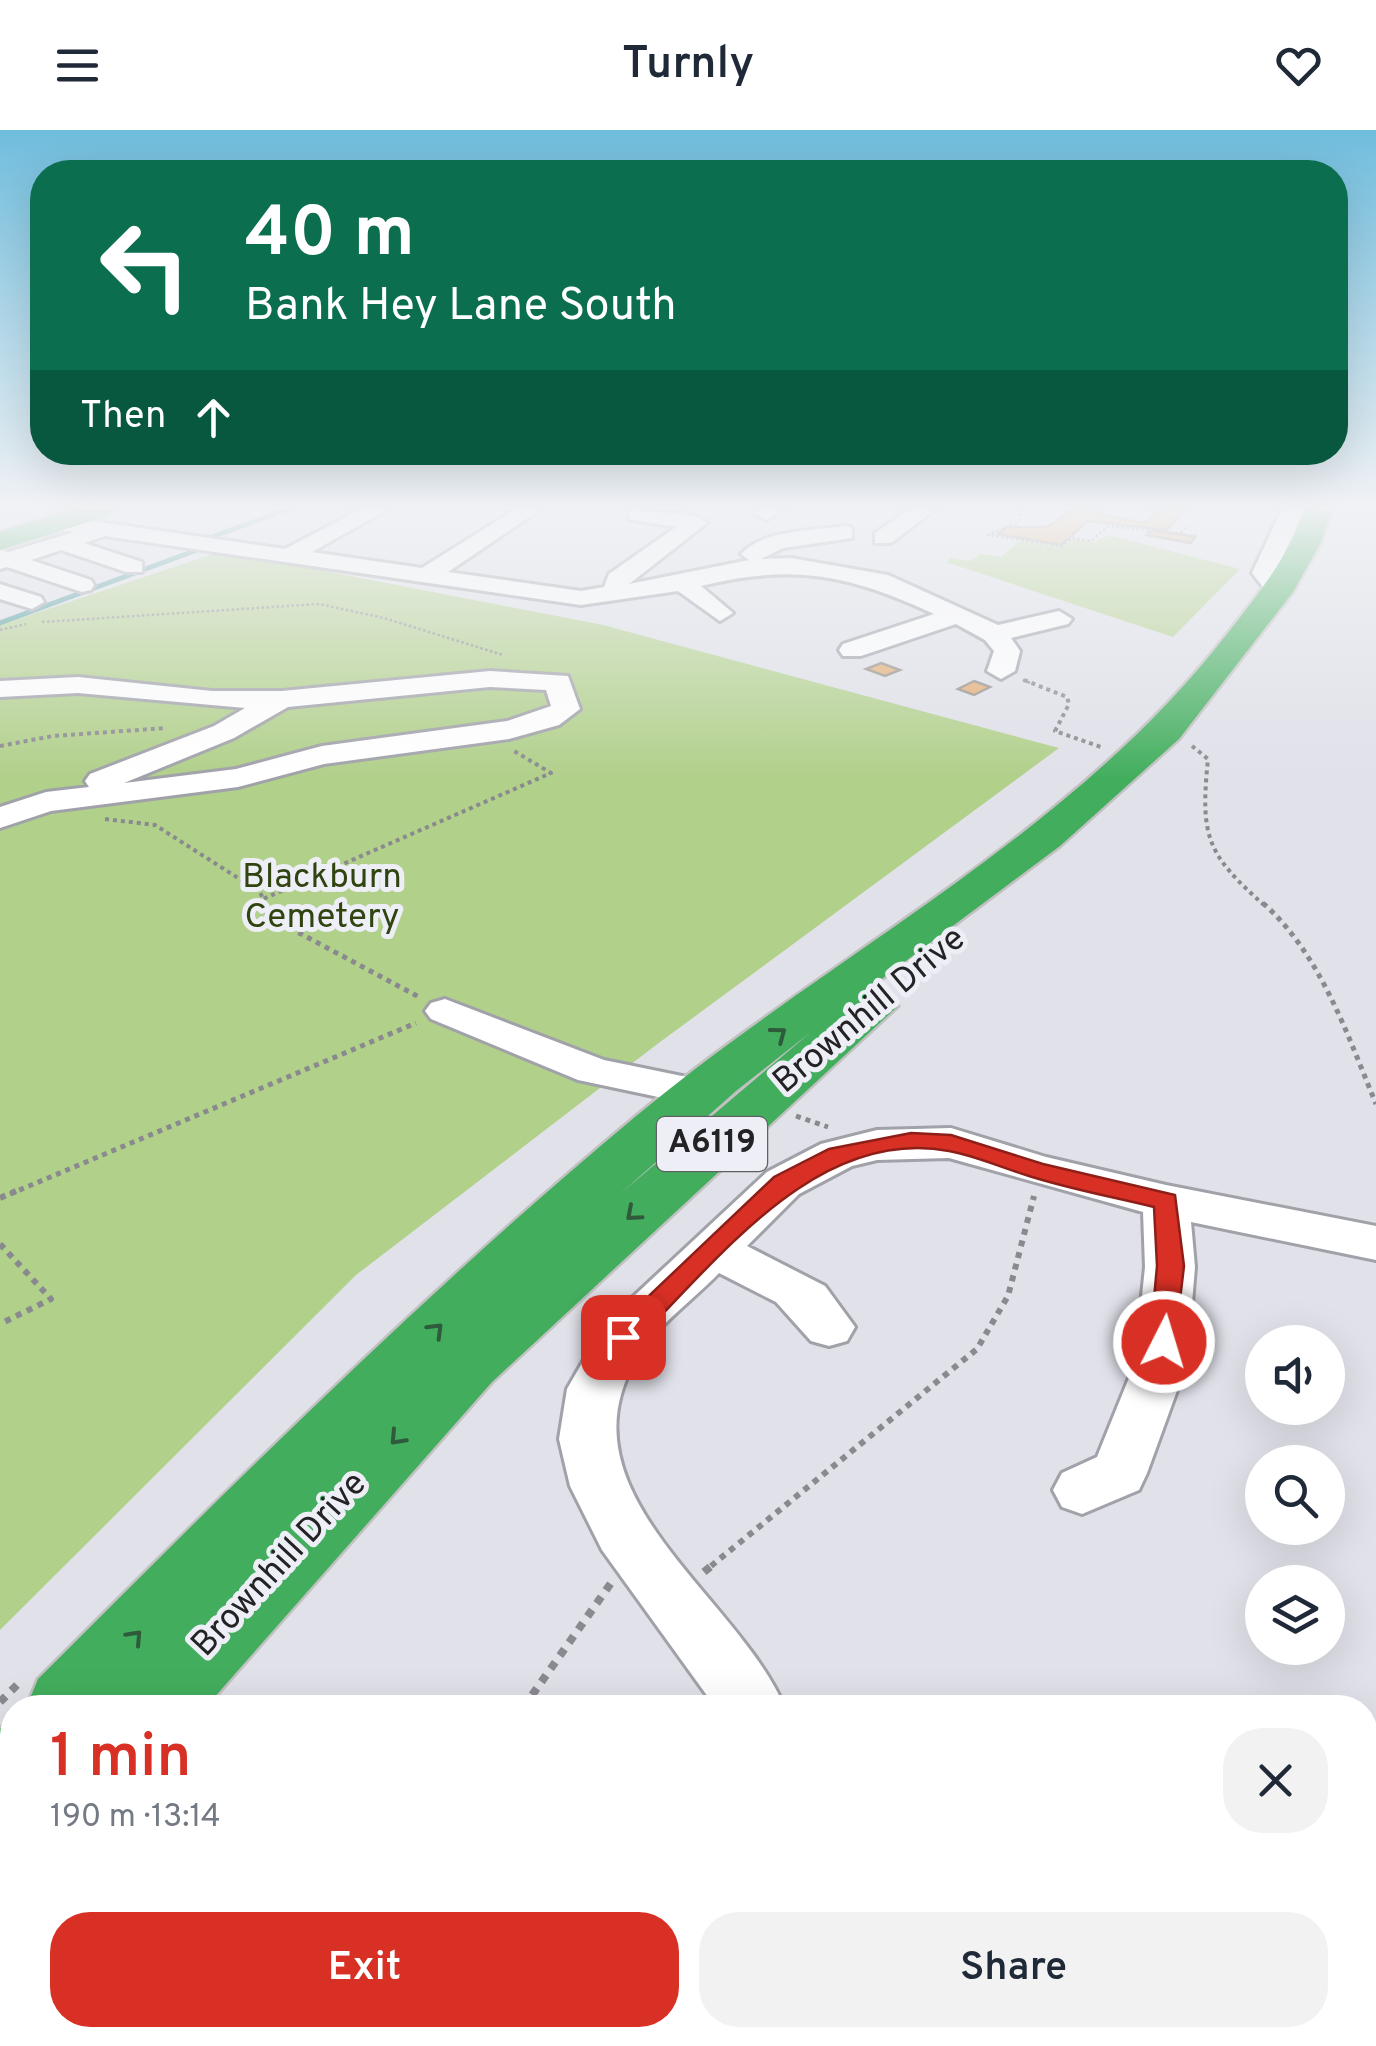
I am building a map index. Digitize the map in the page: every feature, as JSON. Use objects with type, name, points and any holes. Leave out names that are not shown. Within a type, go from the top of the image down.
[{"type":"highway","name":"Brownhill Drive","points":[[80,1695],[263,1502],[467,1298],[701,1093],[1126,768],[1190,705],[1272,598]]},
{"type":"highway","name":"Brownhill Drive","points":[[162,1695],[342,1497],[497,1336],[856,1019],[1158,779],[1230,703],[1302,598]]},
{"type":"street","points":[[22,598],[32,602]]},
{"type":"street","points":[[701,598],[720,614]]},
{"type":"street","points":[[806,602],[809,598]]},
{"type":"street","points":[[923,598],[994,634],[1007,651],[1001,671]]},
{"type":"street","points":[[852,650],[960,614]]},
{"type":"street","points":[[994,634],[1059,619]]},
{"type":"street","points":[[0,689],[78,685],[212,700],[282,698],[490,680],[558,682],[566,709],[509,730],[322,755],[238,778],[46,802]]},
{"type":"street","points":[[0,818],[224,732],[282,698]]},
{"type":"street","points":[[445,1011],[593,1071],[701,1093]]},
{"type":"street","points":[[744,1695],[721,1660],[670,1599],[604,1503],[588,1458],[588,1410],[601,1364],[783,1183],[837,1154],[911,1140],[951,1143],[1040,1171],[1166,1201],[1376,1243]]},
{"type":"street","points":[[1082,1490],[1119,1473],[1162,1364],[1170,1266],[1166,1201]]},
{"type":"street","points":[[712,1250],[820,1299]]},
{"type":"path","points":[[0,630],[66,619],[161,612],[333,606],[509,657],[558,682]]},
{"type":"path","points":[[1001,671],[1067,697],[1069,704],[1055,731],[1108,750]]},
{"type":"path","points":[[0,746],[142,726],[224,732]]},
{"type":"path","points":[[263,899],[551,772],[480,732]]},
{"type":"path","points":[[1192,746],[1208,759],[1203,811],[1220,866],[1277,916],[1302,948],[1333,1000],[1376,1104]]},
{"type":"path","points":[[103,796],[105,820],[155,825],[260,892],[261,908],[275,920],[445,1011]]},
{"type":"path","points":[[0,1198],[445,1011]]},
{"type":"path","points":[[670,1599],[987,1338],[1008,1303],[1040,1171]]},
{"type":"path","points":[[0,1244],[50,1299],[0,1324]]},
{"type":"path","points":[[532,1695],[636,1548]]},
{"type":"green space","name":"Blackburn Cemetery","points":[[80,598],[466,598],[603,625],[1059,748],[656,1045],[356,1275],[0,1630],[0,625]]},
{"type":"green space","points":[[1056,598],[1211,598],[1173,637]]},
{"type":"building","points":[[881,663],[900,670],[885,676],[866,669]]},
{"type":"building","points":[[974,681],[990,687],[974,695],[958,689]]},
{"type":"waterway","points":[[0,623],[66,598]]},
{"type":"route","points":[[623,1337],[783,1183],[837,1154],[911,1140],[951,1143],[1040,1171],[1166,1201],[1170,1266],[1164,1342]]}]
